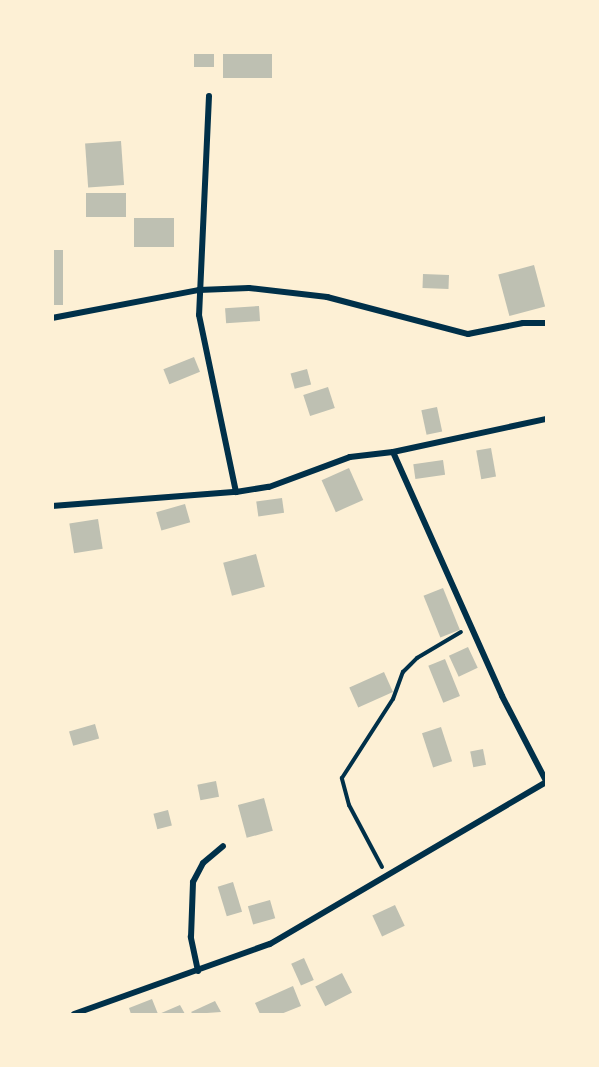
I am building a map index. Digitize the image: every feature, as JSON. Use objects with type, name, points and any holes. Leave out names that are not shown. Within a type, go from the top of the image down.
[{"type":"street","points":[[209,96],[199,290],[200,315],[236,492]]},
{"type":"street","points":[[52,318],[199,290],[249,288],[327,297],[468,334],[523,323],[546,323]]},
{"type":"street","points":[[52,506],[236,492],[269,487],[350,457],[393,452],[546,419]]},
{"type":"street","points":[[74,1014],[270,944],[546,782],[521,736],[393,452]]},
{"type":"street","points":[[198,971],[191,937],[193,882],[203,863],[224,846]]},
{"type":"path","points":[[387,876],[349,805],[342,778],[393,699],[404,672],[417,658],[472,625]]},
{"type":"building","points":[[194,52],[214,52],[214,67],[194,67]]},
{"type":"building","points":[[223,52],[272,52],[272,78],[223,78]]},
{"type":"building","points":[[121,141],[124,185],[88,187],[85,144]]},
{"type":"building","points":[[86,193],[126,193],[126,217],[86,217]]},
{"type":"building","points":[[134,218],[174,218],[174,247],[134,247]]},
{"type":"building","points":[[52,250],[63,250],[63,305],[52,305]]},
{"type":"building","points":[[534,265],[545,307],[509,316],[498,275]]},
{"type":"building","points":[[423,274],[449,275],[448,289],[423,288]]},
{"type":"building","points":[[259,306],[260,321],[226,323],[225,308]]},
{"type":"building","points":[[194,357],[200,372],[169,384],[163,369]]},
{"type":"building","points":[[307,369],[311,384],[295,389],[291,373]]},
{"type":"building","points":[[328,387],[335,408],[310,416],[303,395]]},
{"type":"building","points":[[437,407],[442,431],[427,435],[421,410]]},
{"type":"building","points":[[491,448],[496,477],[481,479],[476,451]]},
{"type":"building","points":[[443,460],[445,475],[415,479],[413,464]]},
{"type":"building","points":[[349,468],[363,500],[336,512],[322,480]]},
{"type":"building","points":[[282,498],[284,513],[258,516],[256,502]]},
{"type":"building","points":[[185,504],[190,522],[161,531],[156,512]]},
{"type":"building","points":[[98,519],[103,549],[74,553],[69,524]]},
{"type":"building","points":[[256,554],[265,587],[232,596],[223,563]]},
{"type":"building","points":[[443,588],[460,630],[440,638],[424,596]]},
{"type":"building","points":[[468,647],[478,668],[459,677],[449,656]]},
{"type":"building","points":[[445,659],[460,696],[443,703],[428,666]]},
{"type":"building","points":[[384,672],[393,692],[358,708],[349,687]]},
{"type":"building","points":[[95,724],[99,738],[73,746],[69,731]]},
{"type":"building","points":[[441,727],[452,761],[433,767],[422,733]]},
{"type":"building","points":[[483,749],[486,765],[473,767],[470,751]]},
{"type":"building","points":[[216,781],[219,797],[200,800],[197,785]]},
{"type":"building","points":[[264,798],[273,831],[247,838],[238,805]]},
{"type":"building","points":[[168,810],[172,826],[157,829],[153,814]]},
{"type":"building","points":[[233,882],[242,912],[227,916],[218,887]]},
{"type":"building","points":[[270,900],[275,918],[253,925],[248,906]]},
{"type":"building","points":[[395,905],[405,926],[382,936],[372,916]]},
{"type":"building","points":[[304,958],[314,980],[301,986],[291,964]]},
{"type":"building","points":[[342,973],[352,993],[325,1006],[315,987]]},
{"type":"building","points":[[293,986],[301,1006],[281,1014],[260,1014],[255,1003]]},
{"type":"building","points":[[152,999],[158,1014],[131,1014],[129,1008]]},
{"type":"building","points":[[215,1001],[221,1012],[193,1014],[191,1012]]},
{"type":"building","points":[[180,1005],[185,1014],[159,1014]]}]
